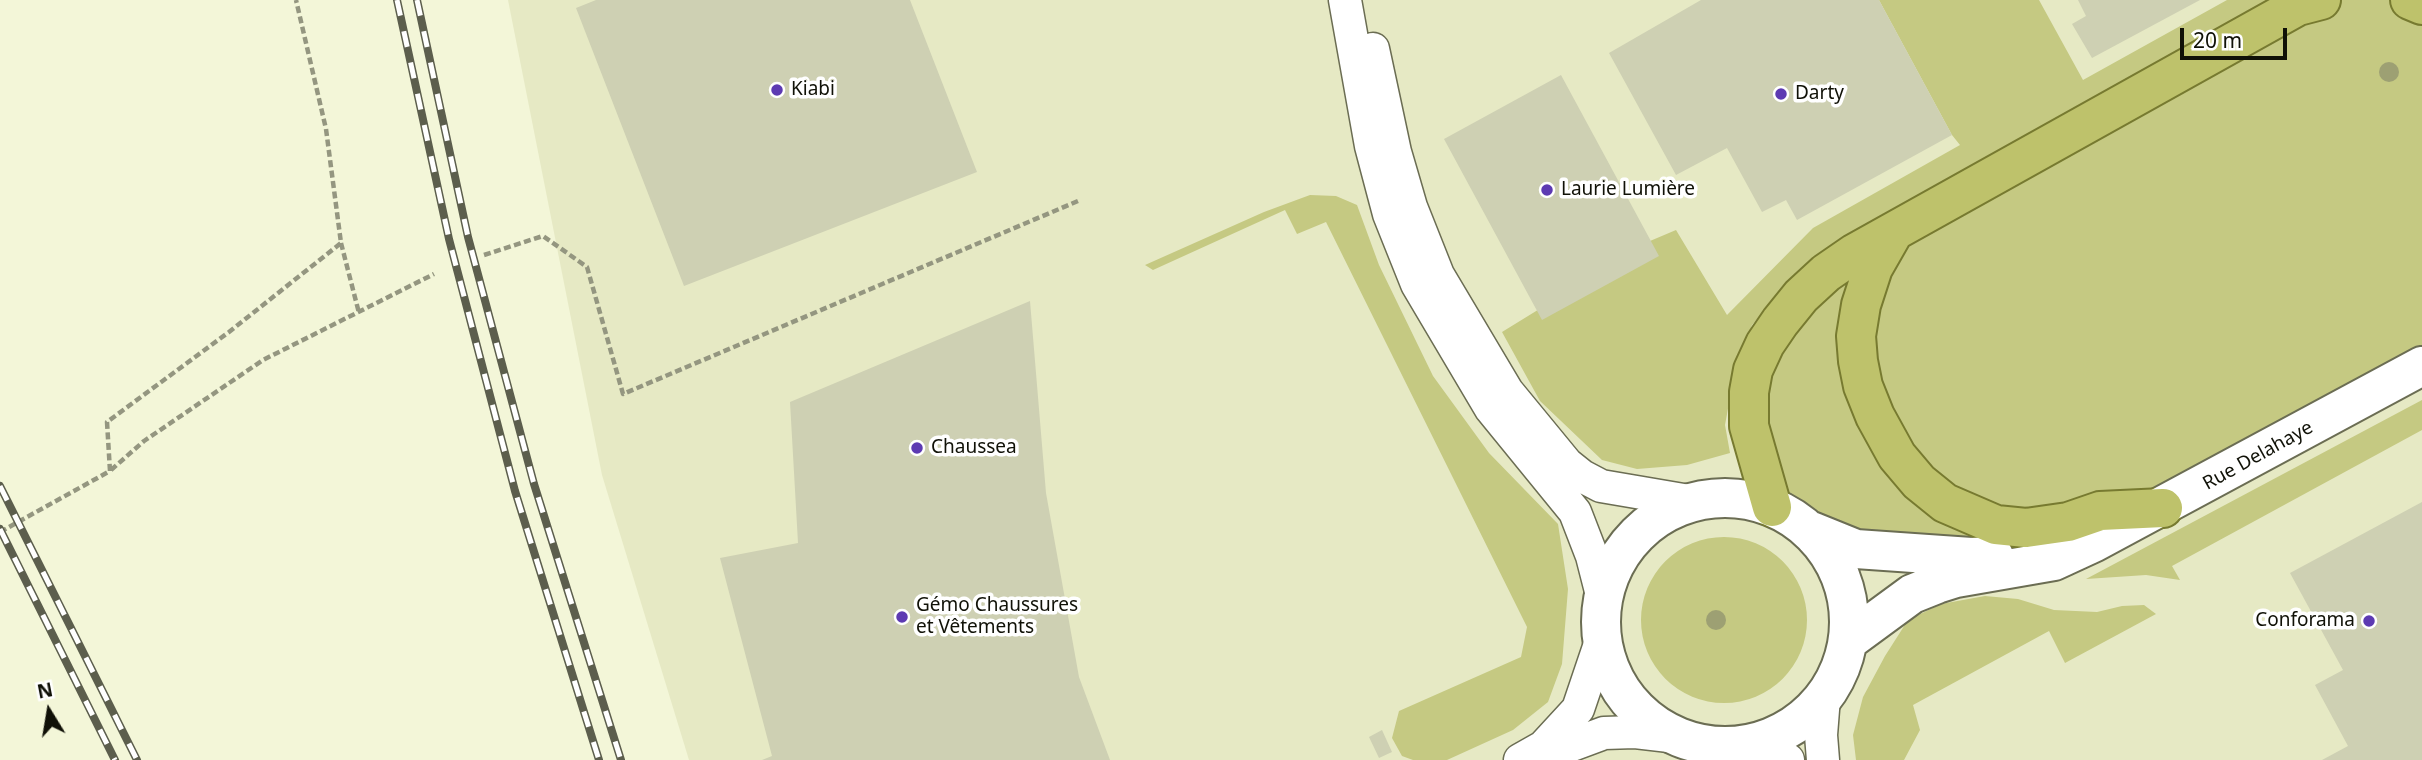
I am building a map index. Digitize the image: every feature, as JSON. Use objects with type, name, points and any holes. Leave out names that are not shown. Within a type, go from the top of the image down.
[{"type":"highway","points":[[1772,507],[1751,436],[1748,392],[1765,344],[1801,296],[1826,273],[1854,253],[2298,6],[2321,0]]},
{"type":"highway","points":[[2410,0],[2422,5]]},
{"type":"highway","points":[[1893,233],[1873,268],[1861,305],[1856,336],[1858,361],[1863,386],[1875,416],[1897,456],[1919,482],[1945,503],[1996,525],[2026,528],[2048,526],[2100,511],[2163,508]]},
{"type":"street","points":[[1345,0],[1371,145],[1389,214],[1418,284],[1491,409],[1575,512],[1592,556],[1603,599]]},
{"type":"street","points":[[1364,0],[1395,152],[1411,207],[1438,275],[1507,391],[1567,464],[1582,476],[1601,486],[1695,502],[1734,499],[1772,507],[1807,528],[1833,560],[1844,586],[1849,613],[1848,640],[1839,670],[1824,697],[1788,729],[1774,750],[1719,746],[1678,737],[1635,732],[1604,733],[1533,760]]},
{"type":"street","name":"Rue Delahaye","points":[[1848,640],[1912,594],[1937,584],[1956,578],[2054,561],[2093,543],[2163,508],[2422,366]]},
{"type":"street","points":[[1678,737],[1645,717],[1627,698],[1608,664],[1602,638],[1603,599],[1610,575],[1630,542],[1659,517],[1695,502]]},
{"type":"street","name":"Rue Delahaye","points":[[1807,528],[1856,549],[1971,557],[2016,556],[2093,543]]},
{"type":"street","points":[[1520,760],[1543,747],[1578,709],[1602,638]]},
{"type":"street","points":[[1823,760],[1821,735],[1824,697]]},
{"type":"path","points":[[296,0],[326,129],[341,243],[359,313]]},
{"type":"path","points":[[484,255],[543,236],[587,267],[623,394],[1078,201]]},
{"type":"path","points":[[110,471],[107,422],[229,332],[341,243]]},
{"type":"path","points":[[0,532],[110,471],[144,441],[264,360],[434,274]]},
{"type":"shaded area","points":[[508,0],[2422,0],[2422,760],[689,760],[602,475]]},
{"type":"green space","points":[[1879,0],[2039,0],[2083,80],[2227,0],[2275,0],[1842,237],[1793,277],[1752,325],[1735,370],[1725,425],[1730,453],[1687,465],[1637,469],[1602,460],[1540,401],[1502,332],[1650,241],[1676,230],[1727,315],[1813,228],[1960,145],[1952,135]]},
{"type":"green space","points":[[2321,0],[2410,0],[2422,5],[2422,366],[2044,552],[1807,529],[1781,511],[1749,426],[1801,296]]},
{"type":"green space","points":[[1310,195],[1336,196],[1357,205],[1379,265],[1433,376],[1489,453],[1558,524],[1568,589],[1562,664],[1548,702],[1513,730],[1447,760],[1413,760],[1402,756],[1392,738],[1399,711],[1521,657],[1527,627],[1326,222],[1297,234],[1285,210],[1153,270],[1145,265],[1264,212]]},
{"type":"green space","points":[[2422,400],[2422,430],[2172,566],[2180,580],[2146,575],[2086,579]]},
{"type":"green space","points":[[1724,537],[1756,544],[1770,551],[1782,562],[1793,574],[1800,588],[1807,620],[1800,652],[1793,666],[1782,678],[1770,689],[1756,696],[1724,703],[1692,696],[1678,689],[1666,678],[1655,666],[1648,652],[1641,620],[1648,588],[1655,574],[1666,562],[1678,551],[1692,544]]},
{"type":"green space","points":[[1985,596],[2018,599],[2054,610],[2097,612],[2122,606],[2144,605],[2156,614],[2065,663],[2049,631],[1913,705],[1920,730],[1904,760],[1856,760],[1853,735],[1863,697],[1908,620],[1941,604]]},
{"type":"building","name":"Kiabi","points":[[596,0],[910,0],[977,172],[684,286],[576,8]]},
{"type":"building","name":"Darty","points":[[1701,0],[1879,0],[1952,135],[1797,220],[1786,200],[1762,212],[1727,148],[1676,175],[1609,53]]},
{"type":"building","points":[[2078,0],[2200,0],[2092,58],[2072,24],[2086,16]]},
{"type":"building","name":"Laurie Lumière","points":[[1561,75],[1659,256],[1542,320],[1444,139]]},
{"type":"building","points":[[1030,301],[1046,493],[1079,677],[1110,760],[762,760],[772,756],[720,558],[798,543],[790,402]]},
{"type":"building","name":"Conforama","points":[[2422,502],[2422,760],[2322,760],[2348,746],[2315,685],[2343,670],[2290,573]]},
{"type":"building","points":[[1382,730],[1392,752],[1379,758],[1369,737]]},
{"type":"railway","points":[[397,0],[449,239],[515,491],[599,760]]},
{"type":"railway","points":[[417,0],[468,237],[534,484],[621,760]]},
{"type":"railway","points":[[0,486],[137,760]]},
{"type":"railway","points":[[0,529],[115,760]]},
{"type":"place","name":"Kiabi","points":[[777,90]]},
{"type":"place","name":"Darty","points":[[1781,94]]},
{"type":"place","name":"Laurie Lumière","points":[[1547,190]]},
{"type":"place","name":"Chaussea","points":[[917,448]]},
{"type":"place","name":"Gémo Chaussures et Vêtements","points":[[902,617]]},
{"type":"place","name":"Conforama","points":[[2369,621]]}]
